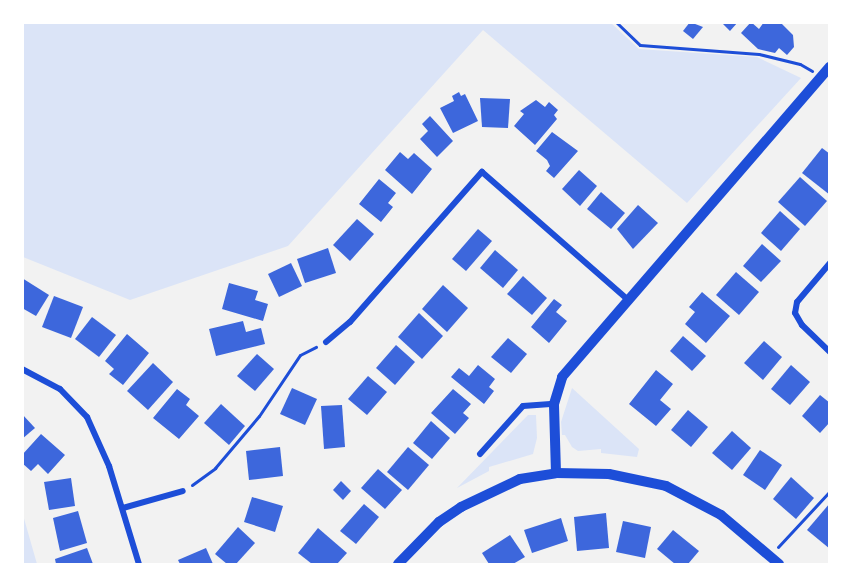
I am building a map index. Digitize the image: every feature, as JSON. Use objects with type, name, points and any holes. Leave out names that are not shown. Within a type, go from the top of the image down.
[{"type":"street","points":[[556,474],[554,404],[562,377],[830,68]]},
{"type":"street","points":[[326,342],[350,322],[482,172],[628,300]]},
{"type":"street","points":[[830,263],[797,303],[795,313],[801,325],[830,352]]},
{"type":"street","points":[[22,369],[60,389],[87,417],[123,508],[139,564]]},
{"type":"street","points":[[480,454],[523,406],[554,404]]},
{"type":"street","points":[[398,564],[439,522],[469,502],[520,479],[556,474],[609,474],[666,486],[721,515],[779,564]]},
{"type":"street","points":[[123,508],[183,491]]},
{"type":"path","points":[[616,22],[640,45],[759,54],[800,64],[820,78]]},
{"type":"path","points":[[183,491],[215,468],[259,416],[300,355],[326,342]]},
{"type":"path","points":[[770,557],[830,491]]},
{"type":"shaded area","points":[[22,23],[611,23],[639,49],[757,57],[801,78],[687,203],[483,30],[288,246],[130,300],[23,257]]},
{"type":"shaded area","points":[[572,388],[639,449],[637,457],[601,453],[601,449],[578,451],[572,447],[565,435],[562,435],[561,422]]},
{"type":"shaded area","points":[[528,415],[536,415],[537,438],[533,454],[489,467],[489,471],[457,488]]},
{"type":"shaded area","points":[[23,515],[37,564],[23,564]]},
{"type":"building","points":[[690,22],[703,27],[693,39],[683,31]]},
{"type":"building","points":[[710,22],[738,22],[730,31],[723,24]]},
{"type":"building","points":[[751,22],[759,29],[764,22],[780,22],[793,35],[794,47],[787,55],[779,48],[775,53],[758,49],[741,33]]},
{"type":"building","points":[[459,92],[461,96],[465,94],[478,121],[453,133],[440,108],[454,101],[452,96]]},
{"type":"building","points":[[480,98],[510,99],[508,128],[482,127]]},
{"type":"building","points":[[536,100],[545,107],[549,102],[558,110],[554,115],[557,119],[535,145],[514,126],[524,114],[520,111]]},
{"type":"building","points":[[430,116],[453,141],[437,157],[420,139],[428,131],[422,124]]},
{"type":"building","points":[[552,132],[578,151],[554,178],[546,171],[550,166],[547,160],[536,151]]},
{"type":"building","points":[[822,148],[830,154],[830,195],[802,173]]},
{"type":"building","points":[[400,152],[408,159],[414,153],[432,169],[412,194],[385,170]]},
{"type":"building","points":[[579,170],[597,186],[580,206],[562,189]]},
{"type":"building","points":[[800,177],[827,201],[805,226],[778,202]]},
{"type":"building","points":[[379,179],[396,193],[388,203],[393,207],[381,222],[359,204]]},
{"type":"building","points":[[601,192],[625,213],[611,229],[587,209]]},
{"type":"building","points":[[638,205],[658,223],[633,249],[617,229]]},
{"type":"building","points":[[780,211],[800,229],[781,251],[761,233]]},
{"type":"building","points":[[357,219],[374,234],[350,261],[333,245]]},
{"type":"building","points":[[478,229],[492,241],[466,271],[452,259]]},
{"type":"building","points":[[762,244],[781,261],[761,282],[743,266]]},
{"type":"building","points":[[328,248],[336,273],[305,283],[297,259]]},
{"type":"building","points":[[495,250],[518,270],[503,288],[480,268]]},
{"type":"building","points":[[291,263],[302,286],[279,297],[268,274]]},
{"type":"building","points":[[736,272],[759,292],[739,315],[716,295]]},
{"type":"building","points":[[523,276],[547,298],[532,315],[507,294]]},
{"type":"building","points":[[22,278],[49,295],[36,316],[22,308]]},
{"type":"building","points":[[229,283],[258,291],[255,300],[268,304],[263,321],[222,309]]},
{"type":"building","points":[[443,285],[468,308],[447,332],[422,309]]},
{"type":"building","points":[[702,292],[730,316],[706,343],[685,324],[695,312],[689,307]]},
{"type":"building","points":[[54,296],[83,307],[71,338],[42,327]]},
{"type":"building","points":[[554,299],[562,305],[556,312],[567,321],[549,343],[531,327]]},
{"type":"building","points":[[419,313],[443,336],[422,359],[398,337]]},
{"type":"building","points":[[92,317],[116,335],[99,357],[75,339]]},
{"type":"building","points":[[243,321],[246,332],[261,328],[265,344],[216,356],[209,329]]},
{"type":"building","points":[[127,334],[149,353],[123,385],[109,374],[114,369],[105,361]]},
{"type":"building","points":[[683,336],[706,356],[692,371],[670,351]]},
{"type":"building","points":[[508,338],[527,354],[511,373],[491,357]]},
{"type":"building","points":[[764,341],[782,357],[763,380],[744,363]]},
{"type":"building","points":[[396,345],[415,362],[395,385],[376,368]]},
{"type":"building","points":[[257,354],[274,369],[255,391],[237,376]]},
{"type":"building","points":[[153,363],[173,382],[148,410],[127,391]]},
{"type":"building","points":[[478,365],[495,379],[489,387],[494,391],[484,404],[451,377],[459,368],[469,376]]},
{"type":"building","points":[[791,365],[810,382],[790,405],[771,389]]},
{"type":"building","points":[[656,370],[673,384],[660,400],[671,409],[656,426],[629,404]]},
{"type":"building","points":[[368,376],[387,392],[367,415],[348,399]]},
{"type":"building","points":[[292,388],[317,399],[305,425],[280,414]]},
{"type":"building","points":[[177,389],[190,399],[186,405],[199,416],[179,439],[153,418]]},
{"type":"building","points":[[453,389],[471,404],[463,413],[469,418],[455,434],[431,413]]},
{"type":"building","points":[[820,395],[830,403],[830,422],[820,433],[802,416]]},
{"type":"building","points":[[221,404],[245,426],[229,445],[204,423]]},
{"type":"building","points":[[342,405],[345,447],[324,449],[321,406]]},
{"type":"building","points":[[688,410],[708,427],[691,447],[671,430]]},
{"type":"building","points":[[22,414],[35,428],[22,439]]},
{"type":"building","points":[[431,421],[450,438],[432,459],[413,443]]},
{"type":"building","points":[[732,431],[751,448],[732,470],[712,453]]},
{"type":"building","points":[[41,434],[65,455],[48,474],[38,464],[31,471],[22,463],[22,455]]},
{"type":"building","points":[[280,447],[283,476],[249,480],[246,451]]},
{"type":"building","points":[[408,447],[429,465],[408,490],[387,472]]},
{"type":"building","points":[[760,450],[782,465],[765,490],[743,475]]},
{"type":"building","points":[[378,469],[402,490],[385,509],[361,488]]},
{"type":"building","points":[[791,477],[814,498],[796,519],[773,499]]},
{"type":"building","points":[[71,478],[75,506],[49,510],[44,482]]},
{"type":"building","points":[[341,481],[351,491],[343,500],[333,490]]},
{"type":"building","points":[[252,497],[283,506],[275,532],[244,522]]},
{"type":"building","points":[[830,503],[830,549],[807,530]]},
{"type":"building","points":[[364,504],[379,517],[356,544],[340,531]]},
{"type":"building","points":[[78,511],[87,543],[60,551],[53,518]]},
{"type":"building","points":[[606,513],[609,548],[577,551],[574,517]]},
{"type":"building","points":[[561,518],[568,541],[532,553],[524,530]]},
{"type":"building","points":[[623,521],[651,527],[645,558],[616,552]]},
{"type":"building","points":[[238,527],[255,543],[236,564],[227,564],[215,554]]},
{"type":"building","points":[[318,528],[347,553],[337,564],[312,564],[298,553]]},
{"type":"building","points":[[673,530],[699,551],[688,564],[675,564],[657,549]]},
{"type":"building","points":[[510,535],[525,557],[513,564],[489,564],[482,553]]},
{"type":"building","points":[[87,548],[93,564],[56,564],[55,559]]},
{"type":"building","points":[[206,548],[213,564],[180,564],[178,560]]}]
